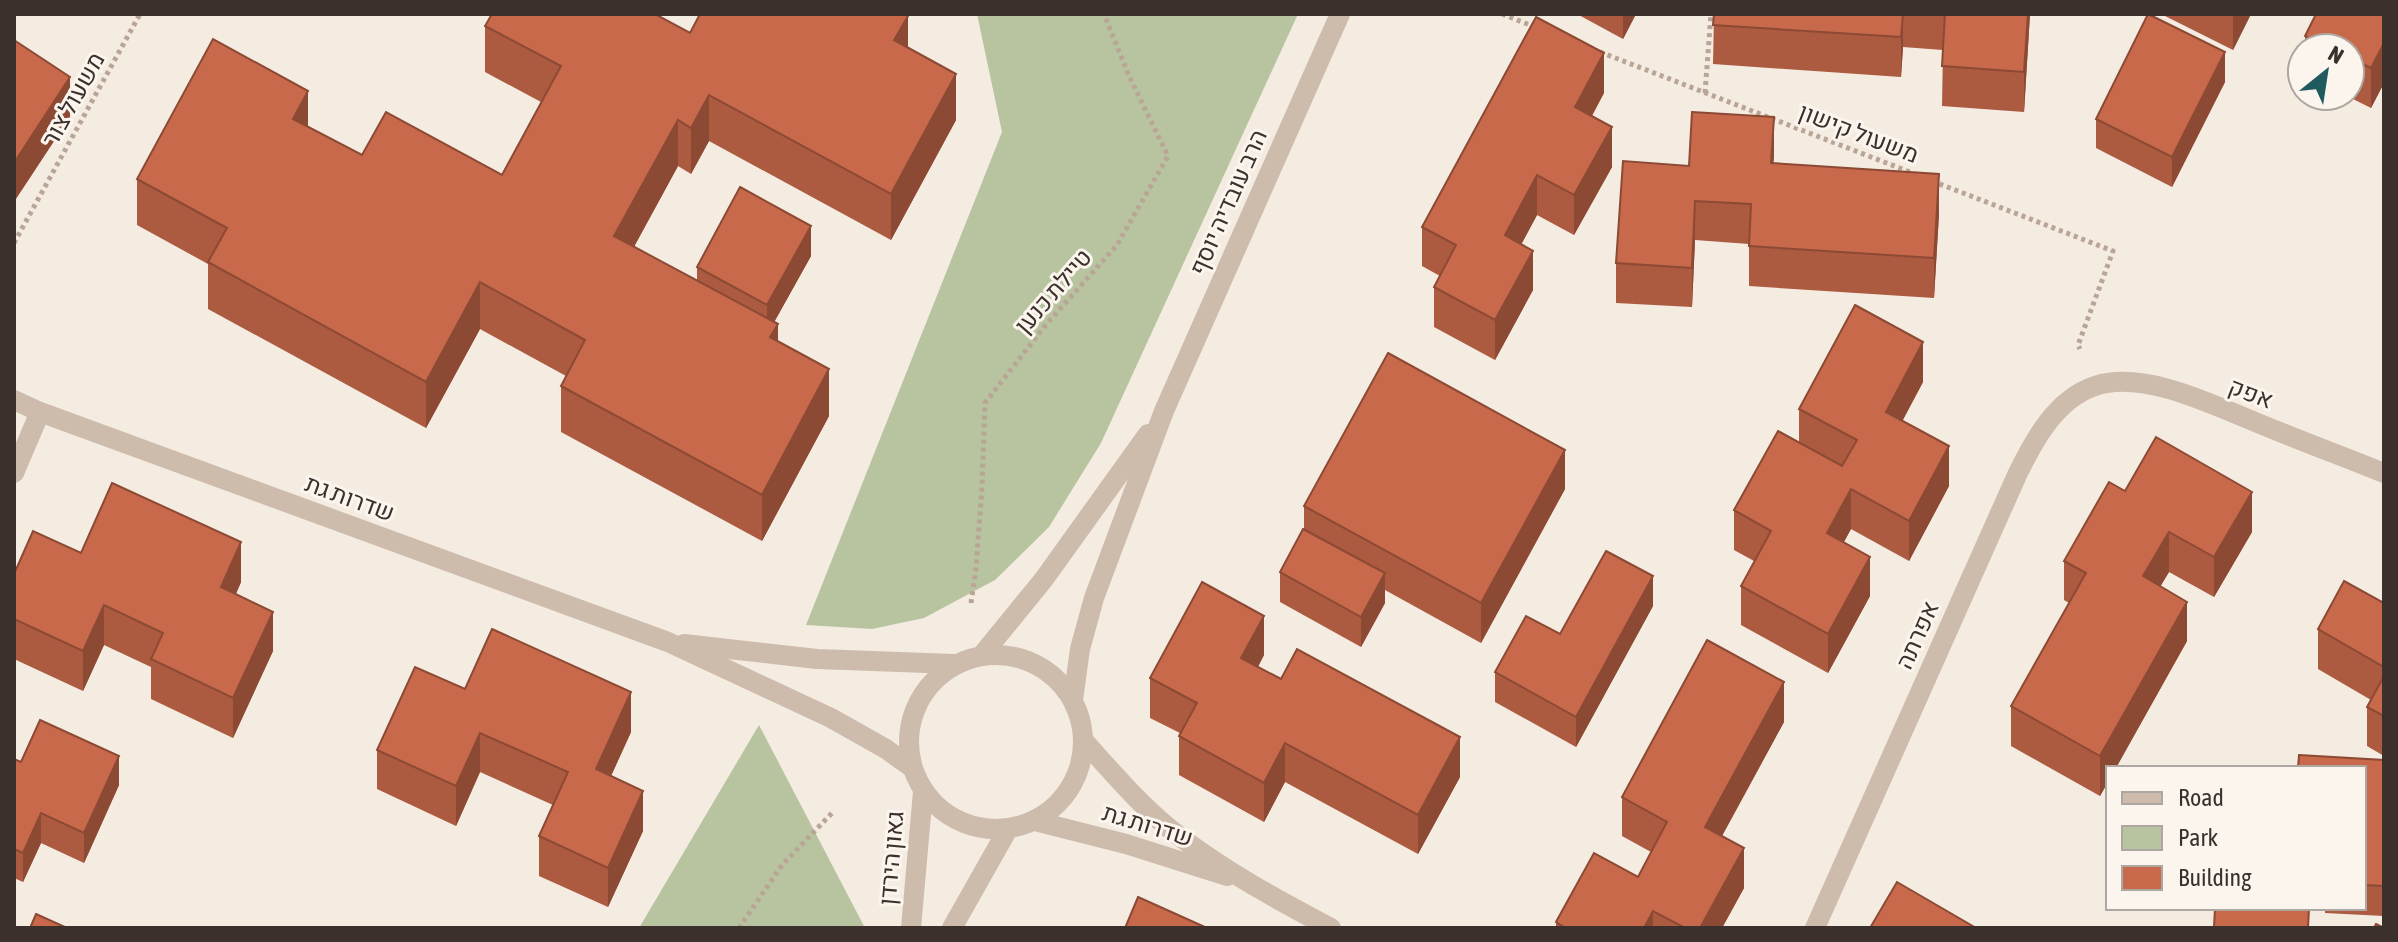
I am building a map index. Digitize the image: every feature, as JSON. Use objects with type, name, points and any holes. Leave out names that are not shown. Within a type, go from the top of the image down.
[{"type":"street","name":"הרב עובדיה יוסף","points":[[1073,700],[1080,649],[1094,598],[1164,411],[1340,14]]},
{"type":"street","name":"אפק","points":[[2096,386],[2121,381],[2151,385],[2186,395],[2384,473]]},
{"type":"street","name":"אפרתה","points":[[1815,928],[2010,489],[2032,446],[2053,415],[2074,397],[2096,386]]},
{"type":"street","name":"שדרות גת","points":[[14,400],[668,642],[831,718],[911,767]]},
{"type":"street","name":"הרב עובדיה יוסף","points":[[982,655],[1044,579],[1164,411]]},
{"type":"street","points":[[14,473],[40,412]]},
{"type":"street","name":"שדרות גת","points":[[668,642],[817,659],[954,664]]},
{"type":"street","points":[[998,654],[1028,660],[1054,676],[1073,700],[1083,740],[1081,765],[1072,787],[1055,807],[1035,821],[1008,829],[984,829],[960,823],[939,810],[923,792],[911,767],[907,737],[914,708],[930,683],[954,664],[982,655],[998,654]]},
{"type":"street","name":"שדרות גת","points":[[1083,740],[1137,799],[1177,835],[1246,882],[1331,928]]},
{"type":"street","name":"גאון הירדן","points":[[911,928],[923,792]]},
{"type":"street","name":"שדרות גת","points":[[1035,821],[1126,844],[1246,882]]},
{"type":"street","points":[[952,928],[1008,829]]},
{"type":"path","name":"משעול צור","points":[[14,243],[140,14]]},
{"type":"path","name":"טיילת כנען","points":[[970,608],[982,487],[985,403],[1044,327],[1117,245],[1168,156],[1129,76],[1104,14]]},
{"type":"path","points":[[1502,14],[1546,31]]},
{"type":"path","points":[[1705,93],[1711,14]]},
{"type":"path","name":"משעול קישון","points":[[1589,48],[2113,251],[2078,345],[2096,386]]},
{"type":"path","points":[[739,928],[782,865],[832,813]]},
{"type":"green space","points":[[977,14],[1298,14],[1101,443],[1049,527],[995,580],[924,618],[872,629],[806,625],[1002,132]]},
{"type":"green space","points":[[759,725],[865,928],[639,928]]},
{"type":"building","points":[[492,14],[655,14],[690,33],[700,14],[905,14],[908,16],[894,40],[956,74],[891,194],[709,95],[691,128],[678,120],[614,236],[778,324],[770,337],[829,369],[762,495],[561,386],[585,340],[480,282],[426,382],[208,262],[227,228],[137,179],[213,39],[308,91],[293,119],[362,155],[386,112],[502,175],[561,66],[485,26]]},
{"type":"building","points":[[1714,14],[1903,14],[1901,37],[1713,25]]},
{"type":"building","points":[[1945,14],[2028,14],[2024,72],[1942,66]]},
{"type":"building","points":[[2148,14],[2225,52],[2172,157],[2096,119]]},
{"type":"building","points":[[2316,14],[2384,14],[2384,43],[2371,68],[2366,66],[2366,32],[2307,32]]},
{"type":"building","points":[[1536,17],[1604,53],[1575,107],[1612,127],[1574,195],[1537,175],[1505,235],[1533,251],[1495,320],[1434,287],[1456,245],[1422,227]]},
{"type":"building","points":[[14,40],[70,77],[14,163]]},
{"type":"building","points":[[1692,112],[1774,117],[1771,163],[1939,174],[1934,258],[1749,246],[1751,204],[1695,201],[1692,268],[1616,263],[1623,161],[1689,166]]},
{"type":"building","points":[[740,187],[811,226],[767,305],[697,267]]},
{"type":"building","points":[[1855,305],[1923,342],[1886,412],[1949,446],[1909,521],[1851,489],[1827,533],[1870,557],[1828,634],[1741,586],[1771,531],[1734,510],[1778,431],[1842,466],[1857,440],[1799,409]]},
{"type":"building","points":[[1388,353],[1565,450],[1481,603],[1304,506]]},
{"type":"building","points":[[2156,437],[2252,492],[2214,557],[2169,532],[2143,576],[2187,602],[2100,756],[2011,706],[2086,573],[2064,561],[2109,482],[2125,491]]},
{"type":"building","points":[[112,483],[241,542],[221,587],[273,612],[233,698],[151,659],[163,633],[104,605],[83,651],[14,619],[14,574],[33,531],[81,553]]},
{"type":"building","points":[[1303,529],[1385,573],[1361,617],[1280,572]]},
{"type":"building","points":[[1606,551],[1653,576],[1576,717],[1495,672],[1526,616],[1560,634]]},
{"type":"building","points":[[2344,581],[2384,603],[2384,667],[2318,629]]},
{"type":"building","points":[[1202,582],[1264,616],[1241,658],[1281,679],[1297,649],[1460,737],[1418,815],[1285,743],[1264,783],[1179,736],[1197,703],[1150,678]]},
{"type":"building","points":[[492,629],[631,692],[596,769],[643,791],[608,868],[539,836],[568,772],[480,733],[456,786],[377,750],[415,667],[465,689]]},
{"type":"building","points":[[1707,640],[1784,682],[1705,827],[1744,848],[1700,928],[1685,928],[1653,911],[1644,928],[1566,928],[1556,922],[1594,853],[1638,877],[1667,822],[1622,797]]},
{"type":"building","points":[[2384,676],[2384,716],[2367,707]]},
{"type":"building","points":[[40,720],[119,756],[84,833],[41,813],[23,853],[14,849],[14,759],[21,762]]},
{"type":"building","points":[[2299,755],[2384,760],[2384,886],[2366,885],[2366,766],[2298,766]]},
{"type":"building","points":[[1897,882],[1976,928],[1870,928]]},
{"type":"building","points":[[1138,897],[1207,928],[1125,928]]},
{"type":"building","points":[[2215,910],[2309,910],[2308,928],[2214,927]]},
{"type":"building","points":[[36,914],[67,928],[30,928]]}]
